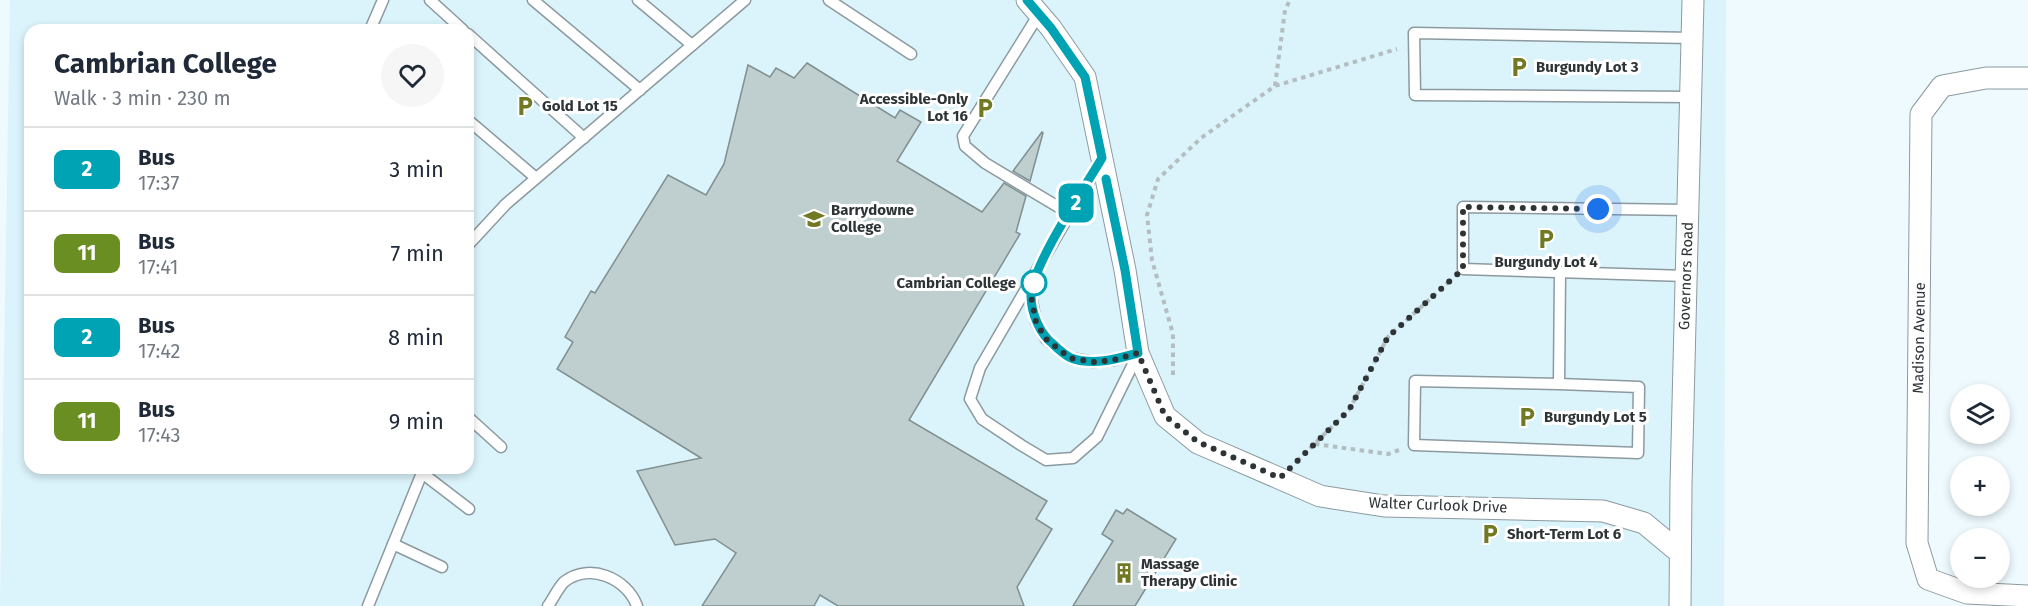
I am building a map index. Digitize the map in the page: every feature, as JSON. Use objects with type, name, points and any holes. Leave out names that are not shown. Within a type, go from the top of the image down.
[{"type":"street","name":"Governors Road","points":[[1680,553],[1693,0]]},
{"type":"street","name":"Walter Curlook Drive","points":[[1033,7],[1085,77],[1125,270],[1138,353],[1165,416],[1198,442],[1320,496],[1384,506],[1603,511],[1644,523],[1680,553]]},
{"type":"street","name":"Madison Avenue","points":[[2028,78],[1986,78],[1942,86],[1921,114],[1917,543],[1928,579],[1967,593],[2028,596]]},
{"type":"street","points":[[1680,553],[1680,606]]},
{"type":"lane","points":[[373,24],[383,0]]},
{"type":"lane","points":[[430,0],[456,24]]},
{"type":"lane","points":[[533,0],[640,90]]},
{"type":"lane","points":[[638,0],[692,45]]},
{"type":"lane","points":[[474,239],[506,204],[745,0]]},
{"type":"lane","points":[[829,0],[911,54]]},
{"type":"lane","points":[[1033,7],[963,136],[965,146],[985,163],[1070,214]]},
{"type":"lane","points":[[1691,97],[1415,95],[1414,33],[1692,38]]},
{"type":"lane","points":[[474,39],[584,138]]},
{"type":"lane","points":[[474,125],[536,178]]},
{"type":"lane","points":[[1102,158],[980,368],[970,399],[982,419],[1046,460],[1073,458],[1097,437],[1138,353]]},
{"type":"lane","points":[[1686,276],[1463,269],[1463,207],[1688,210]]},
{"type":"lane","points":[[1039,267],[1031,296],[1036,322],[1046,339],[1070,358],[1093,362],[1114,360],[1138,353]]},
{"type":"lane","points":[[1559,384],[1560,272]]},
{"type":"lane","points":[[1415,381],[1559,384],[1639,387],[1638,453],[1414,445],[1415,381]]},
{"type":"lane","points":[[474,422],[501,447]]},
{"type":"lane","points":[[369,606],[421,474]]},
{"type":"lane","points":[[428,474],[469,509]]},
{"type":"lane","points":[[393,544],[442,567]]},
{"type":"lane","points":[[548,606],[564,583],[583,573],[601,574],[622,583],[637,606]]},
{"type":"path","points":[[1275,86],[1285,10],[1290,0]]},
{"type":"path","points":[[1160,402],[1173,379],[1173,334],[1152,261],[1147,215],[1158,179],[1202,138],[1275,86],[1415,45]]},
{"type":"path","points":[[1280,478],[1349,410],[1388,337],[1463,269]]},
{"type":"path","points":[[1314,444],[1388,454],[1414,445]]},
{"type":"shaded area","name":"Cambrian College","points":[[10,0],[1726,0],[1724,606],[0,606]]},
{"type":"building","points":[[807,63],[895,118],[900,110],[921,122],[897,161],[982,212],[1004,183],[1026,196],[1016,232],[1020,234],[909,420],[1047,501],[1036,519],[1052,529],[1017,587],[1024,606],[838,606],[820,595],[814,606],[702,606],[736,553],[715,539],[675,545],[637,471],[701,458],[557,369],[573,342],[565,337],[591,291],[595,293],[668,175],[706,195],[724,164],[748,65],[770,77],[776,68],[794,78]]},
{"type":"building","points":[[1043,133],[1030,181],[1013,171]]},
{"type":"building","name":"Massage Therapy Clinic","points":[[1127,509],[1176,539],[1135,606],[1073,606],[1113,541],[1102,534],[1116,510],[1123,514]]},
{"type":"bus line","name":"2","points":[[1027,0],[1051,28],[1085,77],[1102,158],[1039,267],[1031,296],[1036,322],[1046,339],[1070,358],[1093,362],[1114,360],[1138,353],[1125,270],[1106,179]]},
{"type":"place","name":"Burgundy Lot 3","points":[[1519,67]]},
{"type":"place","name":"Gold Lot 15","points":[[525,106]]},
{"type":"place","name":"Accessible-Only Lot 16","points":[[985,108]]},
{"type":"place","name":"Barrydowne College","points":[[814,219]]},
{"type":"place","name":"Burgundy Lot 4","points":[[1546,239]]},
{"type":"place","name":"Cambrian College","points":[[1034,283]]},
{"type":"place","name":"Burgundy Lot 5","points":[[1527,417]]},
{"type":"place","name":"Short-Term Lot 6","points":[[1490,534]]},
{"type":"place","name":"Massage Therapy Clinic","points":[[1124,573]]},
{"type":"route","points":[[1034,283],[1035,281],[1031,296],[1036,322],[1046,339],[1070,358],[1093,362],[1114,360],[1138,353],[1165,416],[1198,442],[1280,478],[1349,410],[1388,337],[1463,269],[1463,207],[1598,209]]}]
